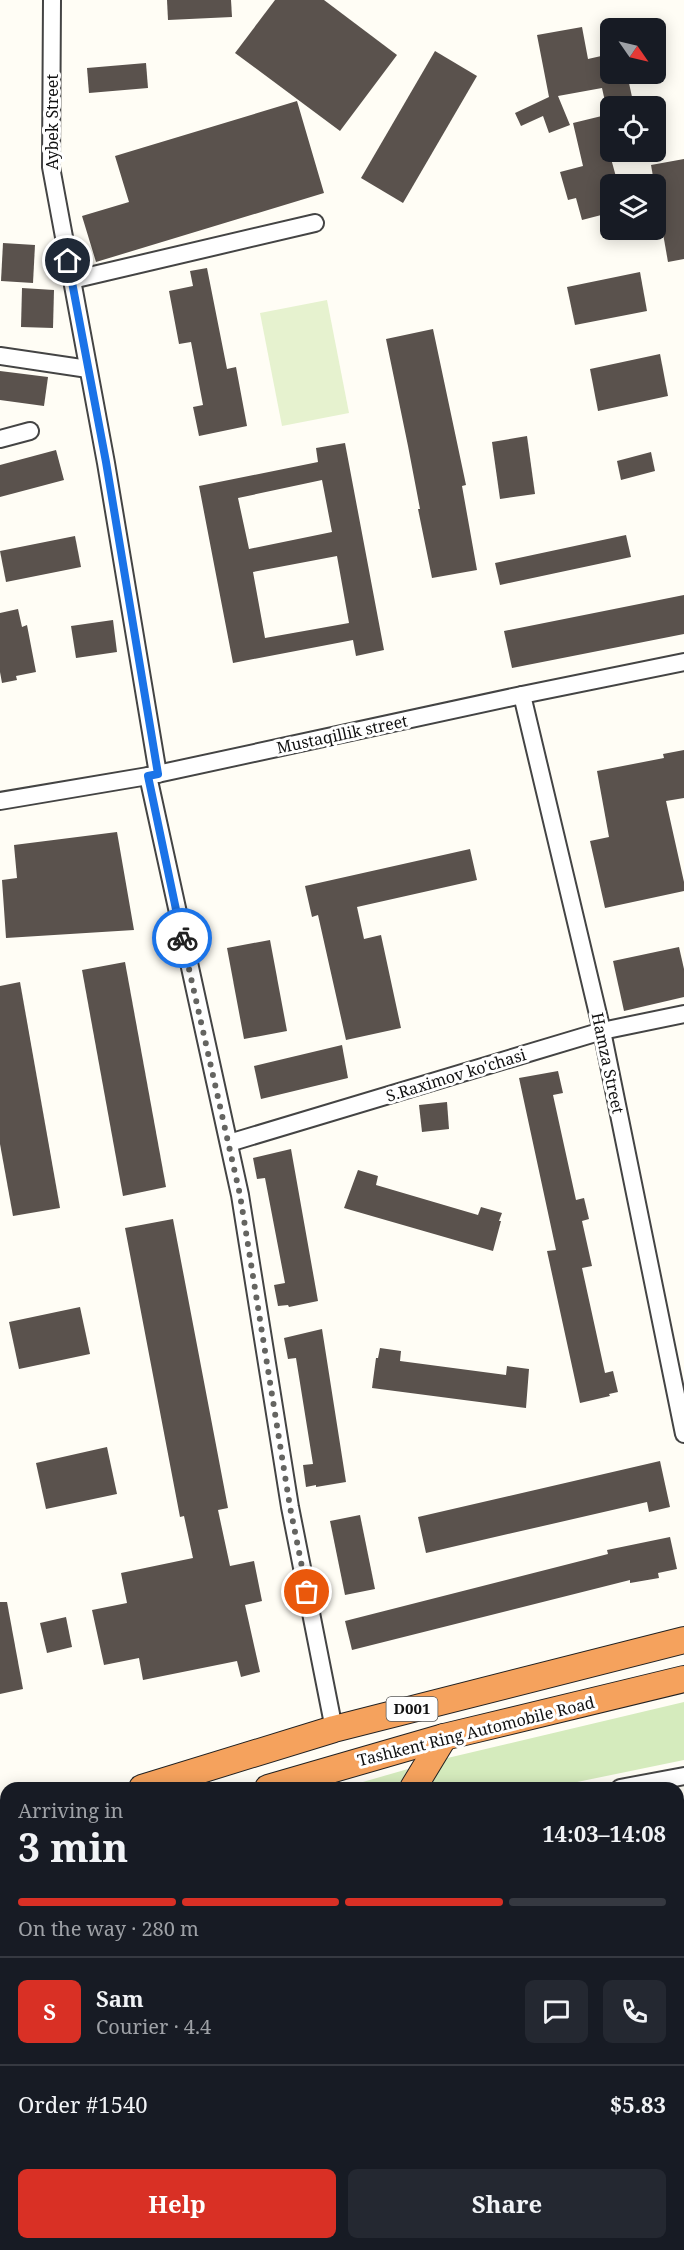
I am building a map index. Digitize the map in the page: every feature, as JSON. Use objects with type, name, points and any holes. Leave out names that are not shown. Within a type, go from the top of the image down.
[{"type":"highway","name":"D001","points":[[162,1782],[334,1729],[684,1640]]},
{"type":"highway","name":"Tashkent Ring Automobile Road","points":[[289,1782],[444,1737],[684,1679]]},
{"type":"highway","points":[[417,1782],[444,1737]]},
{"type":"street","name":"Aybek Street","points":[[52,0],[51,167],[88,369],[153,775]]},
{"type":"street","points":[[72,280],[315,223]]},
{"type":"street","points":[[0,356],[88,369]]},
{"type":"street","points":[[0,438],[30,431]]},
{"type":"street","name":"Mustaqillik street","points":[[0,801],[153,775],[522,694],[684,662]]},
{"type":"street","name":"Hamza Street","points":[[522,694],[602,1031],[679,1387],[684,1434]]},
{"type":"street","points":[[153,775],[242,1207],[290,1507],[334,1729]]},
{"type":"street","name":"S.Raximov ko'chasi","points":[[229,1143],[602,1031],[684,1014]]},
{"type":"street","points":[[652,1782],[684,1776]]},
{"type":"green space","points":[[327,300],[349,413],[282,426],[260,313]]},
{"type":"green space","points":[[684,1702],[684,1760],[577,1782],[426,1782],[439,1760]]},
{"type":"green space","points":[[408,1769],[400,1782],[363,1782]]},
{"type":"building","points":[[167,0],[231,0],[232,17],[168,20]]},
{"type":"building","points":[[275,0],[324,0],[397,55],[340,131],[235,53]]},
{"type":"building","points":[[582,27],[588,59],[600,56],[600,84],[629,84],[632,96],[604,96],[602,88],[558,96],[570,125],[549,133],[543,116],[521,126],[515,113],[549,97],[537,35]]},
{"type":"building","points":[[435,51],[477,76],[403,203],[361,178]]},
{"type":"building","points":[[146,63],[148,88],[89,93],[87,68]]},
{"type":"building","points":[[297,101],[324,193],[96,262],[82,216],[129,202],[115,156]]},
{"type":"building","points":[[600,116],[600,162],[612,162],[615,174],[600,174],[600,215],[582,220],[576,198],[568,200],[560,172],[583,166],[573,123]]},
{"type":"building","points":[[684,159],[684,259],[668,262],[664,240],[666,240],[666,174],[653,174],[651,165]]},
{"type":"building","points":[[3,243],[35,245],[33,283],[1,281]]},
{"type":"building","points":[[207,268],[227,369],[236,367],[247,426],[199,436],[193,407],[203,405],[191,342],[179,344],[169,291],[193,286],[190,271]]},
{"type":"building","points":[[640,272],[647,311],[575,325],[567,287]]},
{"type":"building","points":[[22,288],[54,290],[53,328],[21,327]]},
{"type":"building","points":[[433,329],[466,485],[462,486],[477,570],[432,578],[386,339]]},
{"type":"building","points":[[660,354],[668,396],[598,411],[590,369]]},
{"type":"building","points":[[0,371],[48,377],[44,406],[0,400]]},
{"type":"building","points":[[527,436],[535,494],[500,499],[492,442]]},
{"type":"building","points":[[345,443],[384,650],[356,656],[353,640],[233,663],[199,486],[318,462],[316,448]],"holes":[[[322,480],[332,532],[249,549],[238,498]],[[337,556],[349,623],[265,638],[253,572]]]},
{"type":"building","points":[[56,450],[64,480],[0,497],[0,465]]},
{"type":"building","points":[[651,452],[655,471],[621,480],[617,461]]},
{"type":"building","points":[[626,535],[631,557],[500,585],[495,563]]},
{"type":"building","points":[[75,536],[81,567],[6,582],[0,551]]},
{"type":"building","points":[[684,595],[684,634],[512,668],[504,631]]},
{"type":"building","points":[[18,609],[22,627],[27,625],[36,672],[16,676],[17,680],[2,683],[0,613]]},
{"type":"building","points":[[113,620],[117,652],[76,658],[71,626]]},
{"type":"building","points":[[684,750],[684,798],[666,801],[684,891],[605,908],[590,841],[609,837],[597,771],[664,758],[663,754]]},
{"type":"building","points":[[117,832],[134,930],[6,938],[2,880],[17,878],[14,845]]},
{"type":"building","points":[[470,849],[477,880],[357,907],[364,939],[381,935],[401,1028],[346,1040],[318,915],[312,917],[305,886]]},
{"type":"building","points":[[270,940],[287,1031],[244,1039],[227,948]]},
{"type":"building","points":[[679,947],[684,969],[684,997],[624,1011],[613,961]]},
{"type":"building","points":[[125,962],[166,1187],[123,1196],[82,970]]},
{"type":"building","points":[[20,982],[60,1208],[13,1216],[0,1144],[0,986]]},
{"type":"building","points":[[342,1045],[348,1078],[261,1099],[254,1066]]},
{"type":"building","points":[[558,1071],[563,1093],[553,1095],[576,1200],[584,1198],[589,1219],[582,1221],[592,1266],[582,1268],[605,1373],[613,1371],[618,1392],[580,1403],[547,1251],[556,1250],[519,1078]]},
{"type":"building","points":[[447,1102],[449,1129],[422,1132],[419,1105]]},
{"type":"building","points":[[291,1149],[318,1301],[289,1307],[288,1305],[278,1306],[274,1285],[285,1283],[265,1178],[257,1179],[253,1158]]},
{"type":"building","points":[[358,1170],[378,1176],[376,1185],[478,1215],[481,1207],[502,1213],[493,1251],[344,1208]]},
{"type":"building","points":[[173,1219],[228,1508],[218,1510],[230,1566],[254,1561],[262,1601],[245,1605],[260,1672],[241,1677],[237,1661],[143,1680],[139,1658],[104,1665],[92,1610],[127,1603],[121,1573],[193,1558],[184,1516],[180,1517],[125,1228]]},
{"type":"building","points":[[80,1307],[90,1354],[19,1369],[9,1322]]},
{"type":"building","points":[[322,1329],[346,1482],[306,1487],[303,1465],[313,1464],[296,1358],[288,1359],[284,1338]]},
{"type":"building","points":[[380,1348],[401,1351],[400,1361],[506,1375],[507,1366],[529,1369],[526,1408],[372,1388],[376,1358],[378,1358]]},
{"type":"building","points":[[107,1447],[117,1494],[46,1509],[36,1463]]},
{"type":"building","points":[[660,1461],[670,1507],[649,1512],[647,1502],[426,1553],[418,1517]]},
{"type":"building","points":[[360,1515],[375,1589],[345,1595],[330,1521]]},
{"type":"building","points":[[670,1537],[677,1569],[658,1573],[659,1578],[630,1583],[630,1580],[352,1650],[345,1621],[608,1554],[607,1550]]},
{"type":"building","points":[[0,1602],[7,1602],[23,1689],[0,1694]]},
{"type":"building","points":[[66,1617],[72,1647],[47,1653],[40,1623]]},
{"type":"way so far","points":[[182,938],[240,1195],[290,1507],[307,1592]]},
{"type":"route","points":[[68,261],[106,462],[158,774],[148,776],[182,938]]}]
